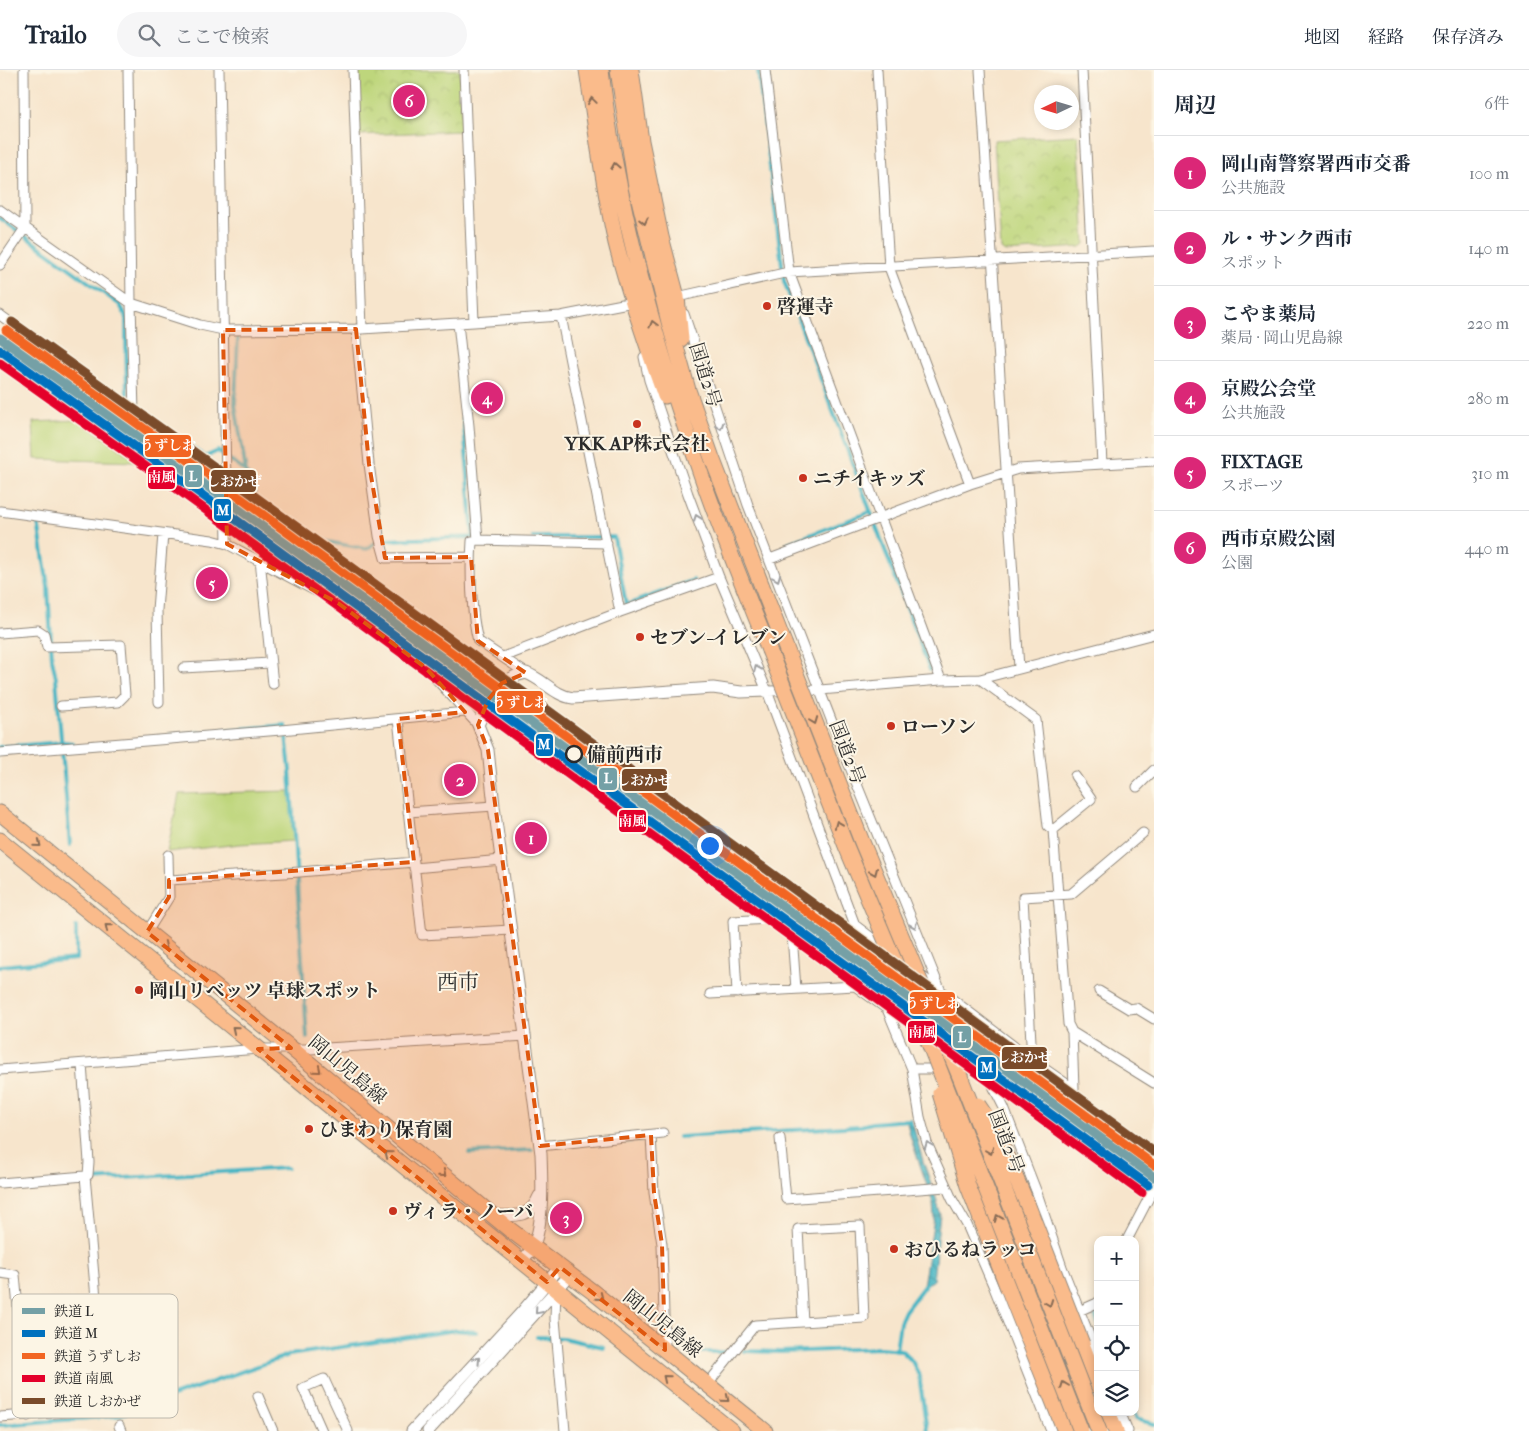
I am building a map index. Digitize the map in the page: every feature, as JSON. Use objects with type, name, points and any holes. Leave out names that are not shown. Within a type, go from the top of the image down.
[{"type":"main road","points":[[587,70],[616,243],[633,302],[694,482],[732,556]]},
{"type":"main road","name":"国道2号","points":[[601,70],[620,192],[654,330],[702,479],[843,837],[931,1048],[1081,1431]]},
{"type":"main road","name":"国道2号","points":[[618,70],[636,187],[668,322],[688,390],[712,458],[862,842],[961,1079],[1099,1431]]},
{"type":"main road","points":[[631,70],[641,140],[661,237],[677,297],[688,390]]},
{"type":"main road","name":"岡山児島線","points":[[0,813],[291,1048],[493,1215],[765,1431]]},
{"type":"main road","points":[[0,840],[732,1431]]},
{"type":"main road","points":[[931,1048],[940,1098],[968,1186],[1065,1431]]},
{"type":"main road","points":[[961,1079],[995,1130],[1028,1206],[1094,1376]]},
{"type":"main road","points":[[1110,1416],[1116,1431]]},
{"type":"street","points":[[0,265],[22,232],[24,70]]},
{"type":"street","points":[[128,70],[130,303],[134,407]]},
{"type":"street","points":[[219,70],[227,544]]},
{"type":"street","points":[[353,70],[359,329],[369,464],[380,540],[385,558],[471,557]]},
{"type":"street","points":[[464,70],[474,322]]},
{"type":"street","points":[[765,70],[785,273],[876,519],[941,680]]},
{"type":"street","points":[[877,70],[890,267],[970,484]]},
{"type":"street","points":[[980,70],[1019,668]]},
{"type":"street","points":[[1082,70],[1102,464]]},
{"type":"street","points":[[0,210],[22,232],[130,303],[200,325],[223,330],[359,329],[474,322],[561,316],[633,302],[649,380],[688,494],[719,577],[766,691],[855,925],[1032,1060],[1074,1089],[1072,1032],[1068,1024],[1053,830],[1048,826],[1036,720],[980,679]]},
{"type":"street","points":[[940,989],[748,505],[693,339],[677,297],[785,273],[1154,251]]},
{"type":"street","points":[[0,315],[134,407],[201,465],[226,475]]},
{"type":"street","points":[[561,316],[620,612]]},
{"type":"street","points":[[458,323],[478,538]]},
{"type":"street","points":[[0,351],[227,514]]},
{"type":"street","points":[[770,559],[970,484],[1018,469],[1154,461]]},
{"type":"street","points":[[0,511],[212,540],[227,544],[338,603],[426,668],[478,725],[488,750],[540,1146],[542,1191],[538,1225],[533,1247],[521,1262]]},
{"type":"street","points":[[159,702],[157,610],[163,534]]},
{"type":"street","points":[[606,539],[478,538],[472,541],[471,557],[475,629],[478,641],[562,696],[573,698],[713,688],[741,692],[820,690],[941,680],[980,679],[1154,634]]},
{"type":"street","points":[[260,560],[273,684]]},
{"type":"street","points":[[502,657],[719,577]]},
{"type":"street","points":[[0,633],[38,630],[44,634],[47,647],[121,645],[125,695],[118,702],[62,706]]},
{"type":"street","points":[[183,668],[270,663]]},
{"type":"street","points":[[478,725],[488,700],[502,683],[526,673]]},
{"type":"street","points":[[0,753],[465,712]]},
{"type":"street","points":[[398,719],[422,935],[511,930]]},
{"type":"street","points":[[1137,787],[1154,770]]},
{"type":"street","points":[[1053,830],[1091,799],[1075,776]]},
{"type":"street","points":[[408,812],[494,806]]},
{"type":"street","points":[[1032,1060],[1023,897],[1071,894],[1144,833]]},
{"type":"street","points":[[147,932],[169,897],[168,855]]},
{"type":"street","points":[[169,880],[502,860]]},
{"type":"street","points":[[738,993],[733,921],[772,918],[792,935],[796,989]]},
{"type":"street","points":[[710,994],[855,986],[887,1009],[912,1069],[920,1117],[927,1143],[946,1187],[967,1225],[993,1285],[1051,1431]]},
{"type":"street","points":[[1099,991],[1129,1009],[1136,1008],[1154,1019]]},
{"type":"street","points":[[1072,1032],[1154,1083]]},
{"type":"street","points":[[0,1070],[258,1049],[310,1049],[526,1036]]},
{"type":"street","points":[[0,1183],[88,1176],[89,1162],[82,1064]]},
{"type":"street","points":[[912,1069],[975,1069],[991,1082],[1004,1108],[1094,1347]]},
{"type":"street","points":[[540,1146],[663,1134]]},
{"type":"street","points":[[651,1135],[654,1193],[662,1244],[665,1350]]},
{"type":"street","points":[[780,1138],[786,1199],[946,1187]]},
{"type":"street","points":[[85,1176],[96,1294]]},
{"type":"street","points":[[1129,1236],[1154,1188]]},
{"type":"street","points":[[493,1215],[516,1216],[527,1212],[532,1209],[542,1191]]},
{"type":"street","points":[[709,1385],[714,1376],[756,1326],[864,1318],[860,1226],[798,1229],[803,1322]]},
{"type":"street","points":[[993,1285],[1059,1258]]},
{"type":"street","points":[[428,1431],[565,1271]]},
{"type":"street","points":[[0,1273],[15,1275],[17,1294]]},
{"type":"street","points":[[552,1286],[565,1431]]},
{"type":"street","points":[[412,1431],[521,1313],[552,1286]]},
{"type":"street","points":[[1079,1310],[1094,1304]]},
{"type":"street","points":[[322,1431],[303,1388],[324,1379],[348,1431]]},
{"type":"street","points":[[258,1396],[273,1431]]},
{"type":"street","points":[[1122,1416],[1128,1431]]},
{"type":"highlighted area","points":[[356,329],[369,464],[385,558],[471,557],[478,641],[526,673],[502,683],[488,700],[478,725],[488,750],[540,1146],[651,1135],[654,1193],[662,1244],[665,1350],[560,1267],[547,1282],[258,1049],[291,1048],[147,932],[169,897],[169,880],[414,862],[398,719],[465,712],[426,668],[338,603],[227,544],[223,330]]},
{"type":"green space","points":[[356,70],[460,70],[462,131],[358,135]]},
{"type":"green space","points":[[1078,135],[1085,244],[1081,247],[1005,252],[1001,249],[994,140]]},
{"type":"green space","points":[[79,420],[138,462],[35,459],[33,422]]},
{"type":"green space","points":[[290,791],[293,841],[240,844],[167,852],[179,794]]},
{"type":"water","points":[[911,1118],[940,1214],[933,1281],[923,1286],[934,1218],[933,1203],[911,1139],[906,1119]]},
{"type":"waterway","points":[[758,70],[784,281],[930,670]]},
{"type":"waterway","points":[[0,218],[120,305],[126,316],[127,400],[205,457],[218,451],[246,472]]},
{"type":"waterway","points":[[238,335],[235,404],[246,472],[257,501],[307,538],[367,549],[376,542],[386,540],[473,537],[463,413]]},
{"type":"waterway","points":[[788,543],[870,512]]},
{"type":"waterway","points":[[38,522],[48,587],[52,659],[56,678],[70,845]]},
{"type":"waterway","points":[[533,537],[614,537],[626,605],[693,580]]},
{"type":"waterway","points":[[171,735],[285,725],[290,771],[307,1038]]},
{"type":"waterway","points":[[0,747],[72,743]]},
{"type":"waterway","points":[[0,966],[76,959],[76,927]]},
{"type":"waterway","points":[[679,1137],[861,1126],[872,1123],[909,1120],[910,1122]]},
{"type":"waterway","points":[[611,1143],[644,1140]]},
{"type":"waterway","points":[[469,1153],[532,1150]]},
{"type":"waterway","points":[[92,1180],[287,1168]]},
{"type":"waterway","points":[[896,1350],[900,1322],[905,1311],[927,1282]]},
{"type":"waterway","points":[[178,1394],[289,1355],[456,1330],[476,1332]]},
{"type":"waterway","points":[[537,1337],[563,1338],[603,1347]]},
{"type":"waterway","points":[[744,1351],[780,1352],[880,1348],[901,1350],[912,1361],[919,1375],[927,1431]]},
{"type":"waterway","points":[[691,1352],[728,1352]]},
{"type":"waterway","points":[[1135,1416],[1136,1419],[1154,1424]]},
{"type":"waterway","points":[[0,1425],[90,1418]]},
{"type":"rail line","name":"しおかぜ","points":[[12,322],[190,449],[1154,1152]]},
{"type":"rail line","name":"うずしお","points":[[6,330],[184,457],[1154,1165]]},
{"type":"rail line","name":"L","points":[[0,338],[178,465],[1154,1177]]},
{"type":"rail line","name":"M","points":[[0,350],[172,473],[1148,1185]]},
{"type":"rail line","name":"南風","points":[[0,363],[166,481],[1142,1193]]},
{"type":"place","name":"西市京殿公園","points":[[409,101]]},
{"type":"place","name":"啓運寺","points":[[767,306]]},
{"type":"place","name":"京殿公会堂","points":[[487,398]]},
{"type":"place","name":"YKK AP株式会社","points":[[637,424]]},
{"type":"place","name":"ニチイキッズ","points":[[803,478]]},
{"type":"place","name":"FIXTAGE","points":[[212,583]]},
{"type":"place","name":"セブン-イレブン","points":[[640,637]]},
{"type":"place","name":"ローソン","points":[[891,726]]},
{"type":"place","name":"備前西市","points":[[574,754]]},
{"type":"place","name":"ル・サンク西市","points":[[460,780]]},
{"type":"place","name":"岡山南警察署西市交番","points":[[531,838]]},
{"type":"place","name":"岡山リベッツ 卓球スポット","points":[[139,990]]},
{"type":"place","name":"ひまわり保育園","points":[[309,1129]]},
{"type":"place","name":"ヴィラ・ノーバ","points":[[393,1211]]},
{"type":"place","name":"こやま薬局","points":[[566,1218]]},
{"type":"place","name":"おひるねラッコ","points":[[894,1249]]},
{"type":"district","name":"西市","points":[[458,982]]}]
